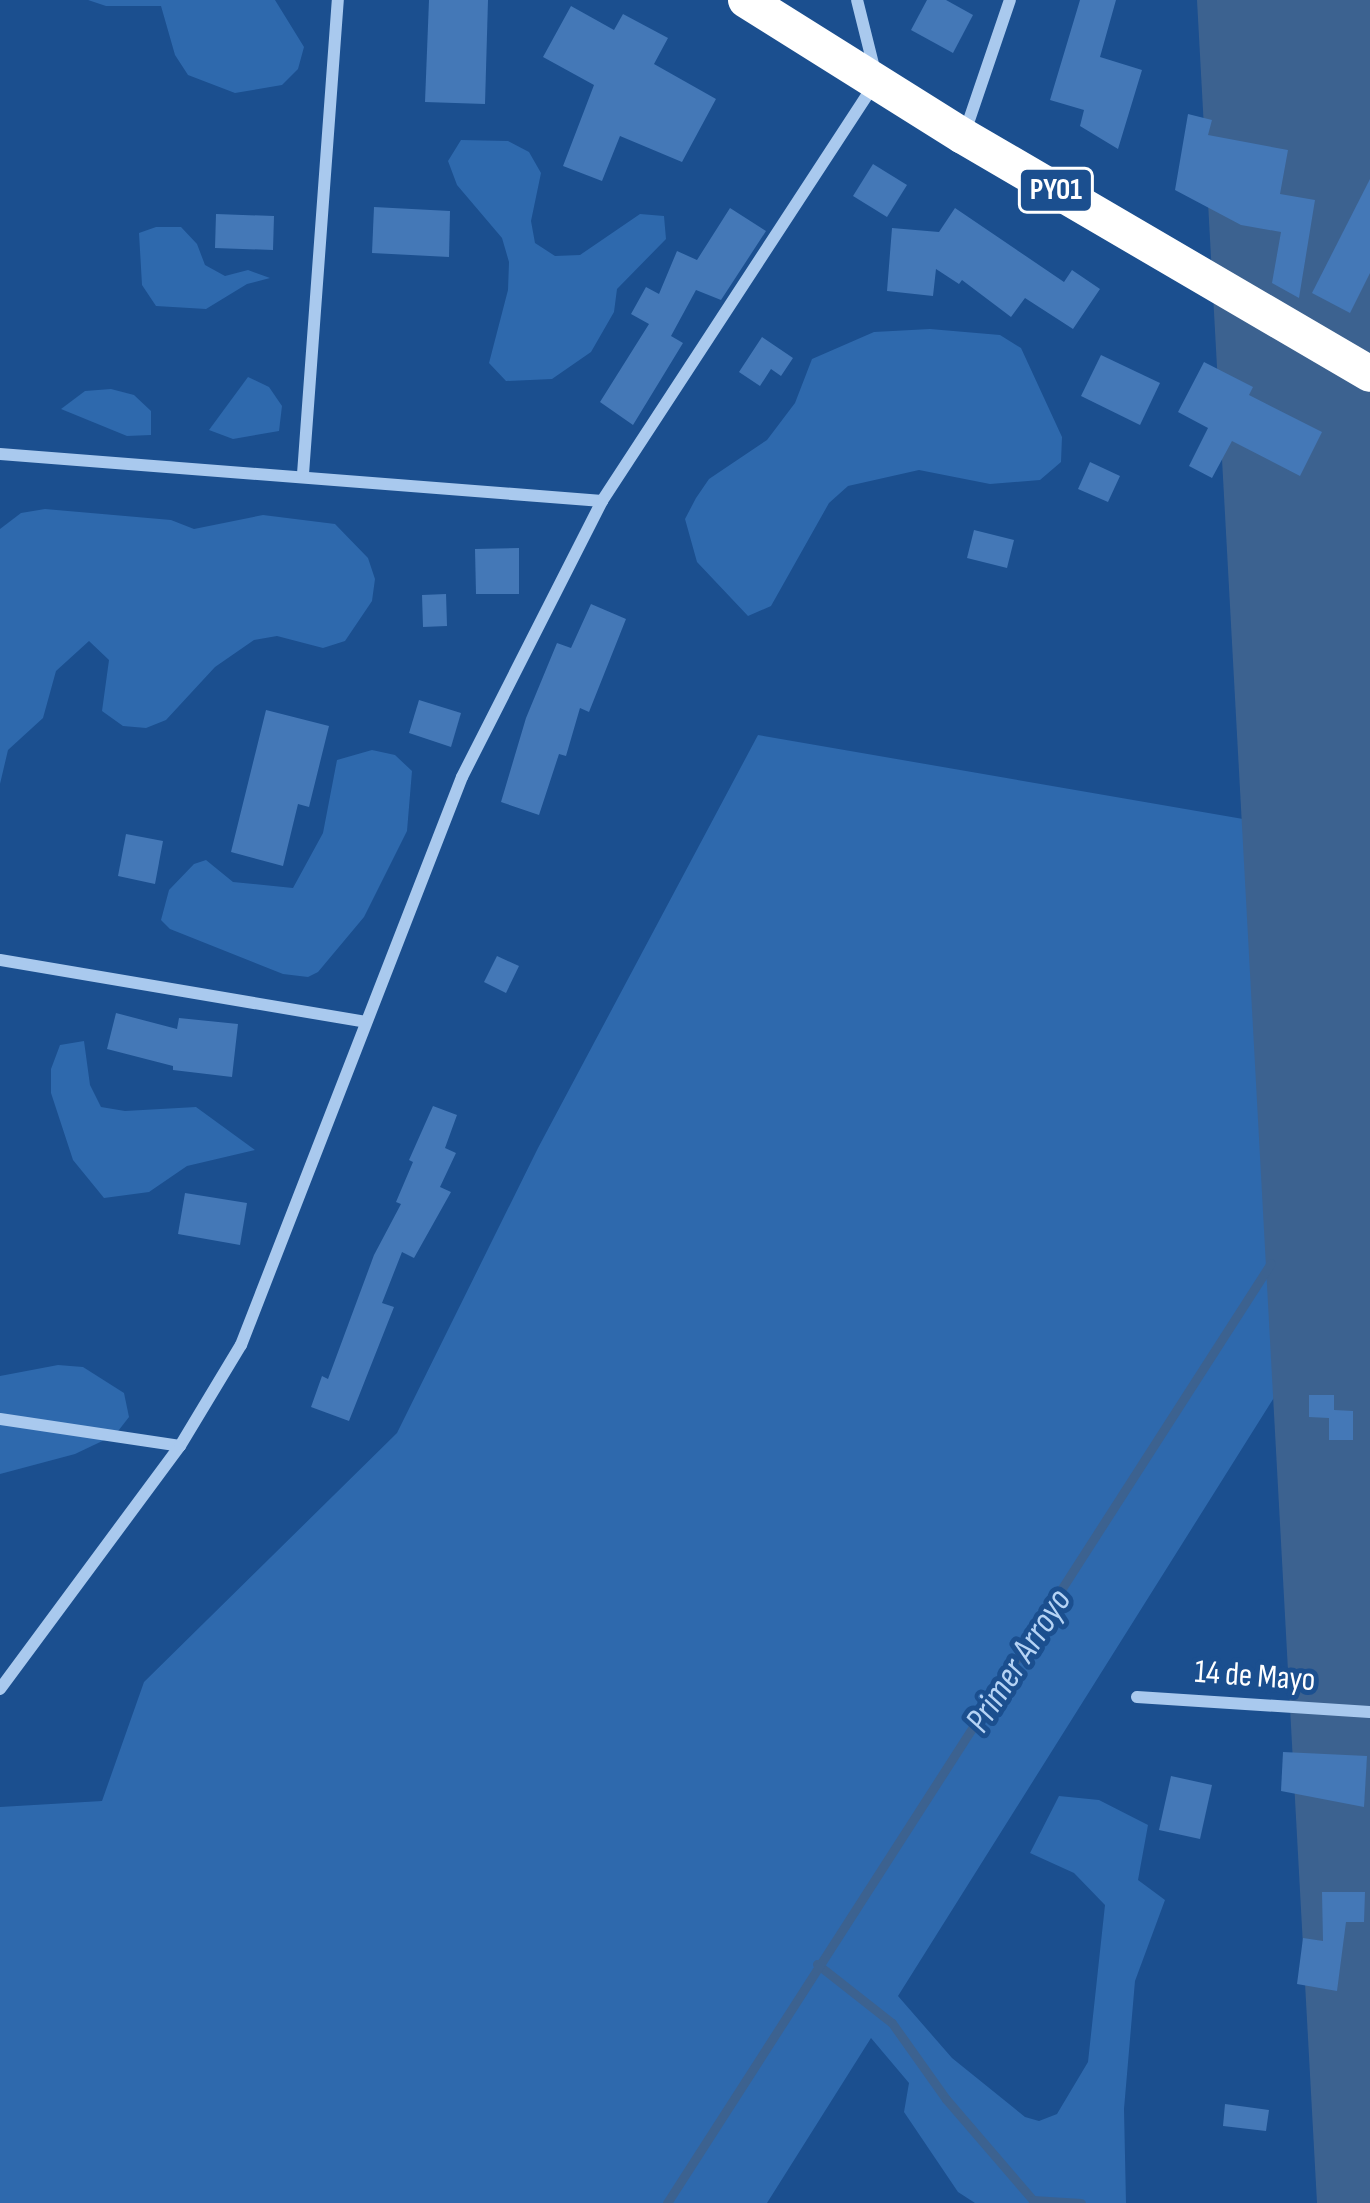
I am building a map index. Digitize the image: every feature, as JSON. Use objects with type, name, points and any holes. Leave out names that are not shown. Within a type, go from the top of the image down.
[{"type":"highway","name":"PY01","points":[[746,0],[963,136],[1370,374]]},
{"type":"street","points":[[303,474],[338,0]]},
{"type":"street","points":[[0,1689],[180,1446],[242,1345],[462,777],[602,501],[877,80],[857,0]]},
{"type":"street","points":[[963,136],[1010,0]]},
{"type":"street","points":[[0,454],[303,474],[602,501]]},
{"type":"street","points":[[0,960],[366,1022]]},
{"type":"street","points":[[0,1419],[180,1446]]},
{"type":"street","name":"14 de Mayo","points":[[1137,1697],[1370,1712]]},
{"type":"shaded area","points":[[88,0],[275,0],[304,47],[298,69],[282,85],[235,93],[188,75],[175,55],[161,6],[106,6]]},
{"type":"shaded area","points":[[1197,0],[1370,0],[1370,2203],[1317,2203]]},
{"type":"shaded area","points":[[461,140],[508,141],[529,152],[541,173],[531,221],[535,243],[555,256],[580,255],[640,214],[664,216],[666,239],[617,289],[614,312],[591,352],[552,379],[506,381],[489,363],[508,290],[509,262],[502,238],[457,185],[448,161]]},
{"type":"shaded area","points":[[181,227],[197,244],[205,265],[225,276],[248,270],[270,278],[247,284],[206,309],[156,306],[142,285],[139,233]]},
{"type":"shaded area","points":[[930,329],[1000,335],[1021,348],[1062,437],[1061,462],[1040,480],[990,484],[919,470],[848,486],[829,503],[771,606],[748,616],[697,562],[685,519],[696,498],[709,479],[767,440],[795,403],[812,359],[874,332]]},
{"type":"shaded area","points":[[248,377],[269,387],[282,406],[279,431],[233,439],[209,430]]},
{"type":"shaded area","points":[[111,389],[134,395],[151,411],[151,435],[127,436],[61,409],[85,391]]},
{"type":"shaded area","points":[[45,509],[171,520],[194,529],[263,515],[335,524],[368,558],[375,579],[372,601],[345,641],[323,648],[277,636],[254,640],[215,667],[166,720],[146,728],[123,726],[102,711],[109,660],[89,641],[56,671],[43,718],[8,750],[0,784],[0,529],[21,513]]},
{"type":"shaded area","points":[[758,735],[1370,841],[1319,1326],[898,1996],[952,2058],[1025,2117],[1039,2121],[1057,2114],[1088,2062],[1105,1905],[1074,1873],[1030,1853],[1059,1796],[1099,1800],[1148,1825],[1138,1880],[1165,1900],[1135,1981],[1124,2109],[1126,2203],[975,2203],[958,2192],[904,2112],[909,2083],[871,2038],[767,2203],[0,2203],[0,1807],[102,1801],[144,1682],[397,1433],[538,1148]]},
{"type":"shaded area","points":[[372,750],[395,755],[412,771],[407,831],[364,917],[318,972],[308,977],[283,974],[170,929],[161,920],[169,890],[194,864],[206,860],[233,882],[293,888],[323,833],[337,760]]},
{"type":"shaded area","points":[[84,1041],[90,1085],[101,1107],[125,1111],[196,1107],[255,1150],[187,1166],[149,1192],[104,1198],[73,1160],[51,1093],[51,1069],[60,1045]]},
{"type":"shaded area","points":[[58,1365],[83,1367],[124,1393],[129,1417],[115,1435],[75,1454],[0,1474],[0,1376]]},
{"type":"building","points":[[429,0],[488,0],[485,104],[425,102]]},
{"type":"building","points":[[927,0],[946,0],[973,15],[953,53],[911,30]]},
{"type":"building","points":[[1080,0],[1116,0],[1100,57],[1142,70],[1118,149],[1080,126],[1084,110],[1050,100]]},
{"type":"building","points":[[571,6],[614,30],[623,14],[668,38],[654,64],[716,99],[682,162],[620,136],[602,181],[563,166],[594,85],[543,57]]},
{"type":"building","points":[[1188,114],[1212,120],[1208,135],[1288,150],[1280,194],[1315,200],[1299,298],[1272,283],[1281,232],[1241,225],[1175,190]]},
{"type":"building","points":[[873,164],[907,185],[887,217],[853,196]]},
{"type":"building","points":[[1370,179],[1370,273],[1350,313],[1312,293]]},
{"type":"building","points":[[374,207],[450,211],[449,257],[372,253]]},
{"type":"building","points":[[730,208],[766,231],[721,300],[696,290],[671,336],[683,343],[633,425],[600,402],[649,324],[631,314],[646,287],[659,294],[677,251],[697,260]]},
{"type":"building","points":[[955,208],[1064,282],[1072,270],[1100,289],[1073,329],[1025,298],[1011,317],[962,280],[959,284],[936,269],[933,296],[887,291],[892,228],[939,232]]},
{"type":"building","points":[[216,214],[274,216],[273,250],[215,248]]},
{"type":"building","points":[[762,337],[793,358],[781,376],[771,369],[760,386],[739,372]]},
{"type":"building","points":[[1101,355],[1160,383],[1140,425],[1081,396]]},
{"type":"building","points":[[1204,362],[1253,387],[1249,395],[1322,432],[1300,476],[1232,441],[1212,478],[1189,466],[1208,428],[1178,412]]},
{"type":"building","points":[[1090,462],[1120,476],[1108,502],[1078,489]]},
{"type":"building","points":[[974,530],[1014,540],[1007,568],[967,558]]},
{"type":"building","points":[[519,548],[519,594],[476,594],[475,549]]},
{"type":"building","points":[[446,594],[447,626],[423,627],[422,595]]},
{"type":"building","points":[[591,604],[626,619],[589,712],[580,708],[566,756],[559,754],[539,815],[501,802],[526,718],[557,643],[571,648]]},
{"type":"building","points":[[419,700],[461,713],[451,747],[409,733]]},
{"type":"building","points":[[266,710],[329,726],[309,807],[298,804],[283,866],[231,852]]},
{"type":"building","points":[[126,834],[163,841],[155,884],[118,876]]},
{"type":"building","points":[[497,956],[519,966],[506,993],[484,982]]},
{"type":"building","points":[[116,1013],[177,1029],[179,1018],[238,1024],[232,1077],[173,1070],[173,1066],[107,1049]]},
{"type":"building","points":[[433,1106],[457,1115],[445,1148],[456,1153],[440,1187],[451,1192],[414,1258],[402,1252],[382,1303],[394,1307],[349,1421],[311,1407],[322,1376],[328,1379],[374,1255],[401,1204],[396,1202],[413,1162],[409,1160]]},
{"type":"building","points":[[185,1193],[247,1203],[240,1245],[178,1234]]},
{"type":"building","points":[[1309,1395],[1334,1395],[1334,1410],[1353,1411],[1353,1440],[1329,1440],[1329,1418],[1309,1417]]},
{"type":"building","points":[[1283,1752],[1367,1756],[1364,1807],[1281,1791]]},
{"type":"building","points":[[1171,1776],[1212,1785],[1200,1839],[1159,1830]]},
{"type":"building","points":[[1322,1892],[1365,1892],[1364,1922],[1346,1922],[1337,1991],[1297,1984],[1303,1938],[1323,1941]]},
{"type":"building","points":[[1225,2104],[1269,2110],[1266,2131],[1223,2126]]},
{"type":"waterway","name":"Primer Arroyo","points":[[667,2203],[1271,1263]]},
{"type":"waterway","points":[[817,1964],[892,2023],[946,2099],[1033,2200],[1081,2203]]}]
